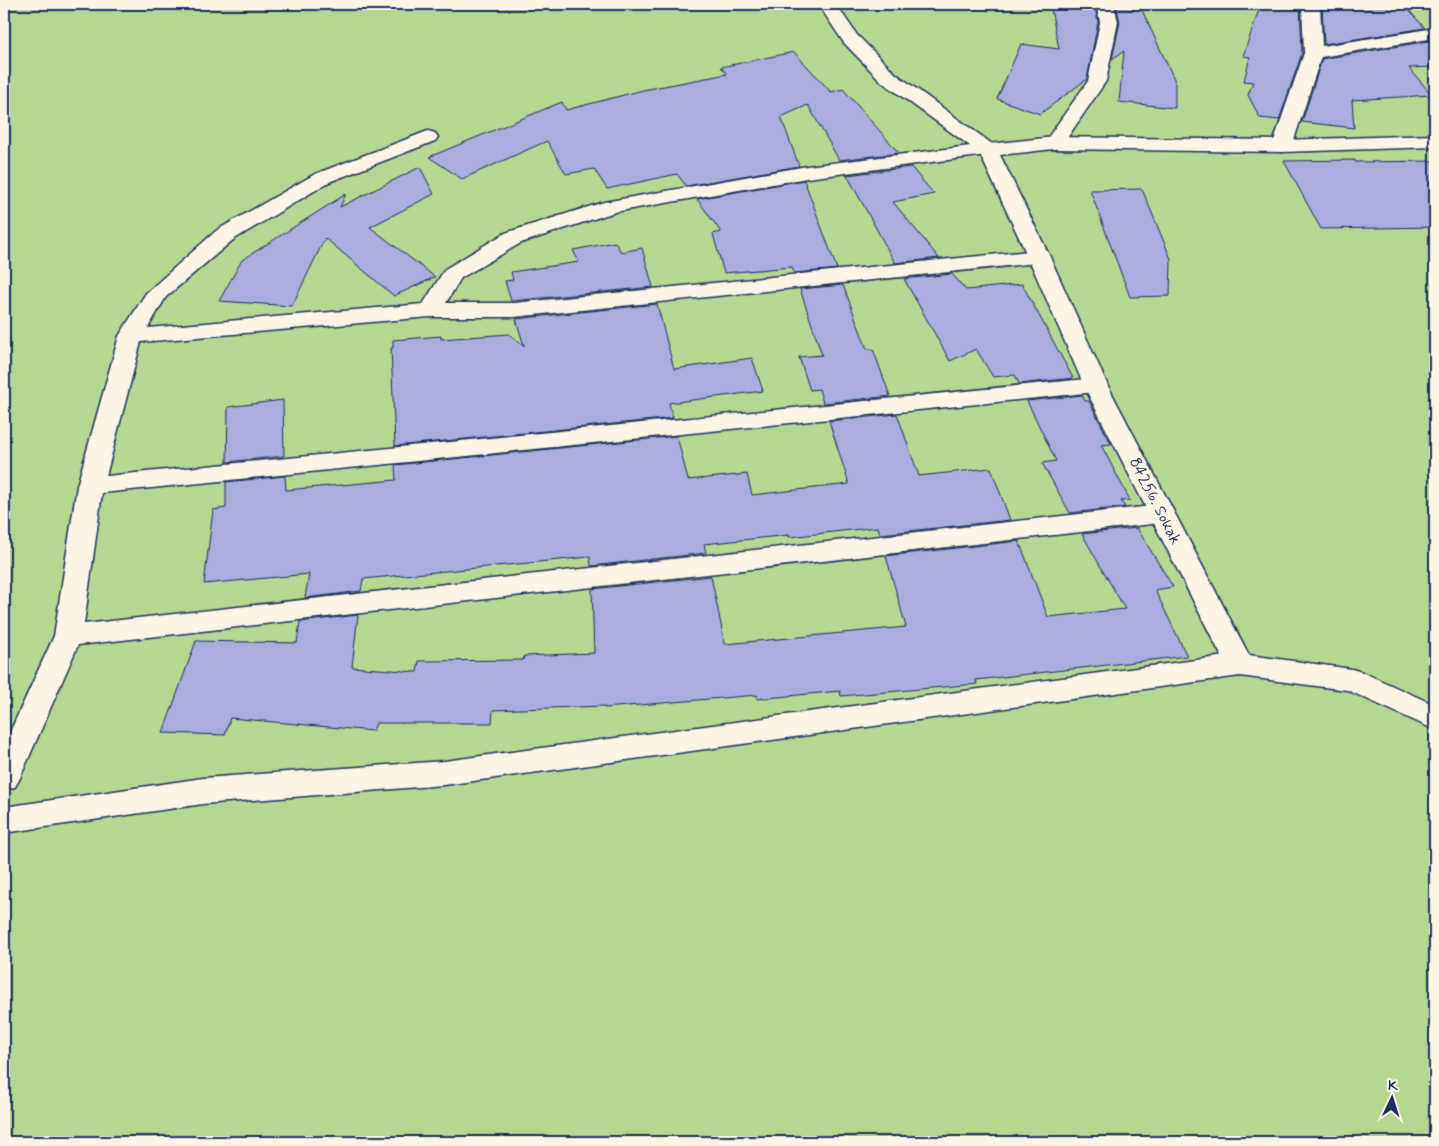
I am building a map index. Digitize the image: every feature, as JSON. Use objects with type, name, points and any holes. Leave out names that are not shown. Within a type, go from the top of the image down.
[{"type":"street","points":[[827,4],[850,39],[889,78],[988,150]]},
{"type":"street","points":[[1054,143],[1097,81],[1109,22],[1105,4]]},
{"type":"street","points":[[1282,146],[1313,53],[1311,4]]},
{"type":"street","points":[[1313,53],[1435,33]]},
{"type":"street","points":[[4,778],[68,636],[90,486],[131,336],[157,293],[225,234],[322,178],[428,137]]},
{"type":"street","points":[[430,310],[453,274],[513,238],[611,206],[807,172],[1054,143],[1282,146],[1435,141]]},
{"type":"street","name":"84256. Sokak","points":[[988,150],[1039,257],[1096,386],[1240,665]]},
{"type":"street","points":[[131,336],[430,310],[514,310],[1039,257]]},
{"type":"street","points":[[90,486],[1096,386]]},
{"type":"street","points":[[68,636],[1161,514]]},
{"type":"street","points":[[4,820],[203,791],[444,772],[1240,665],[1352,680],[1435,718]]},
{"type":"green space","points":[[4,4],[1435,4],[1435,1142],[4,1142]]},
{"type":"building","points":[[1050,4],[1094,4],[1098,22],[1087,79],[1040,114],[997,99],[1021,44],[1059,49]]},
{"type":"building","points":[[1116,4],[1139,4],[1175,81],[1175,108],[1119,102],[1124,51],[1112,59],[1120,22]]},
{"type":"building","points":[[1261,4],[1300,4],[1302,53],[1279,120],[1260,118],[1248,95],[1253,82],[1244,81],[1250,57],[1243,56]]},
{"type":"building","points":[[1322,4],[1403,4],[1425,28],[1324,44]]},
{"type":"building","points":[[1435,40],[1435,67],[1409,68],[1432,95],[1352,100],[1354,128],[1302,122],[1322,59]]},
{"type":"building","points":[[794,52],[831,92],[843,89],[899,153],[839,160],[808,105],[781,117],[799,166],[686,186],[677,174],[607,189],[594,169],[566,174],[547,141],[462,179],[429,157],[562,102],[566,110],[643,90],[727,74],[721,67]]},
{"type":"building","points":[[1355,160],[1355,162],[1435,161],[1435,227],[1321,229],[1284,161]]},
{"type":"building","points":[[420,167],[434,194],[370,227],[435,277],[394,296],[325,238],[292,306],[219,301],[242,260],[346,194],[340,207]]},
{"type":"building","points":[[911,167],[934,194],[893,202],[939,258],[895,263],[847,175]]},
{"type":"building","points":[[804,180],[837,269],[794,273],[792,267],[724,273],[713,234],[721,232],[697,199]]},
{"type":"building","points":[[1142,189],[1171,259],[1170,296],[1130,297],[1090,190]]},
{"type":"building","points":[[615,242],[621,252],[642,248],[653,287],[511,301],[505,281],[513,280],[511,272],[579,262],[573,250]]},
{"type":"building","points":[[952,274],[966,290],[1022,284],[1073,378],[1019,384],[1015,375],[993,377],[976,349],[950,361],[904,279]]},
{"type":"building","points":[[843,285],[867,349],[873,349],[890,396],[823,403],[819,389],[810,390],[799,357],[822,355],[800,289]]},
{"type":"building","points":[[657,304],[674,369],[752,358],[763,391],[669,403],[673,418],[395,446],[391,348],[393,348],[393,340],[441,336],[441,339],[509,334],[524,346],[516,319]]},
{"type":"building","points":[[1082,395],[1085,401],[1089,401],[1111,444],[1101,445],[1130,500],[1121,501],[1125,507],[1070,513],[1042,463],[1056,461],[1027,401]]},
{"type":"building","points":[[283,400],[284,456],[227,462],[228,407]]},
{"type":"building","points":[[897,414],[919,476],[991,468],[1010,520],[880,534],[878,527],[704,544],[706,553],[591,566],[590,557],[363,579],[361,591],[305,598],[309,574],[204,584],[213,510],[226,508],[226,482],[285,476],[286,490],[396,480],[395,465],[677,436],[688,480],[747,474],[752,495],[849,484],[829,421]]},
{"type":"building","points":[[1137,528],[1173,587],[1155,590],[1187,656],[976,680],[977,684],[841,696],[840,691],[757,699],[757,695],[604,708],[604,706],[493,710],[492,723],[376,723],[373,731],[230,718],[225,735],[163,733],[196,641],[297,643],[300,622],[358,615],[352,667],[417,672],[419,661],[523,660],[524,656],[594,653],[592,589],[711,576],[725,644],[906,627],[886,556],[1019,541],[1048,617],[1125,609],[1082,534]]}]
